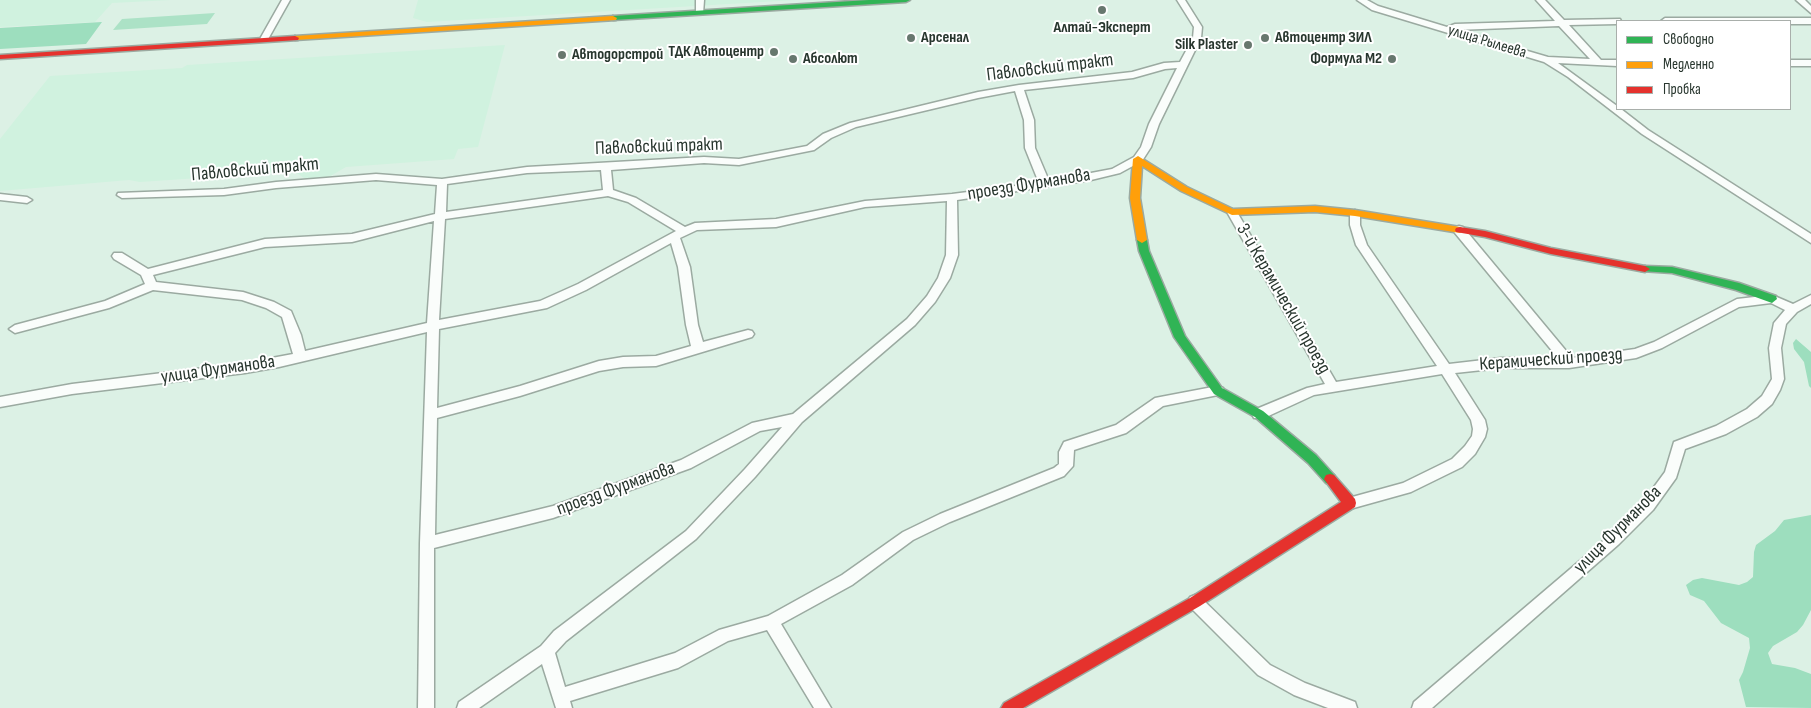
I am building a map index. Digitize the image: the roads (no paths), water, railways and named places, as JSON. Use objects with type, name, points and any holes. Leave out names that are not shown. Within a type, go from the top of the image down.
[{"type":"street","points":[[264,40],[286,0]]},
{"type":"street","points":[[700,0],[700,12]]},
{"type":"street","points":[[0,57],[906,0]]},
{"type":"street","points":[[1181,0],[1198,27],[1197,38],[1154,124],[1146,147],[1138,160],[1135,198],[1144,251],[1180,337],[1218,391],[1259,414],[1312,459],[1350,503]]},
{"type":"street","name":"улица Рылеева","points":[[1362,0],[1375,8],[1547,60],[1616,63]]},
{"type":"street","points":[[1540,0],[1598,62]]},
{"type":"street","points":[[1800,0],[1811,10]]},
{"type":"street","points":[[1448,30],[1455,27],[1616,21]]},
{"type":"street","points":[[1791,21],[1811,21]]},
{"type":"street","points":[[1547,60],[1571,75],[1616,110]]},
{"type":"street","points":[[1791,63],[1811,63]]},
{"type":"street","name":"Павловский тракт","points":[[122,195],[224,192],[276,185],[376,177],[442,182],[527,170],[704,160],[739,162],[810,148],[828,136],[853,125],[978,95],[1019,88],[1133,75],[1164,66],[1185,65]]},
{"type":"street","points":[[1019,88],[1029,120],[1030,148],[1045,185]]},
{"type":"street","points":[[1616,110],[1645,132],[1811,238]]},
{"type":"street","points":[[1138,160],[1184,189],[1232,212],[1315,209],[1355,213],[1485,234],[1551,251],[1641,269],[1672,270],[1739,287],[1772,299]]},
{"type":"street","name":"проезд Фурманова","points":[[464,708],[547,651],[560,636],[690,535],[750,473],[797,418],[911,322],[931,299],[944,278],[952,256],[952,197],[1045,185],[1116,171],[1138,160]]},
{"type":"street","points":[[606,167],[608,193]]},
{"type":"street","points":[[426,708],[427,543],[433,326],[442,182]]},
{"type":"street","points":[[146,273],[265,243],[352,238],[439,216],[608,193],[621,195],[632,200],[679,233],[692,325],[698,348]]},
{"type":"street","points":[[0,197],[27,200]]},
{"type":"street","name":"улица Фурманова","points":[[0,402],[72,389],[245,368],[279,362],[433,326],[543,305],[582,287],[679,233],[705,226],[776,223],[865,204],[952,197]]},
{"type":"street","name":"3-й Керамический проезд","points":[[1232,212],[1333,387]]},
{"type":"street","points":[[1009,708],[1195,602],[1350,503],[1406,488],[1457,463],[1470,450],[1478,437],[1480,429],[1478,420],[1362,245],[1355,225],[1355,213]]},
{"type":"street","points":[[1459,230],[1569,362]]},
{"type":"street","points":[[118,256],[146,273],[152,286]]},
{"type":"street","points":[[15,329],[109,304],[152,286],[243,296],[270,305],[287,314],[296,335],[300,356]]},
{"type":"street","name":"улица Фурманова","points":[[1420,708],[1614,540],[1648,506],[1671,474],[1679,446],[1721,430],[1752,413],[1767,400],[1774,390],[1778,379],[1775,348],[1780,323],[1793,308],[1811,298]]},
{"type":"street","name":"Керамический проезд","points":[[1259,414],[1312,391],[1333,387],[1445,369],[1500,363],[1569,362],[1636,353],[1658,345],[1737,303],[1772,299],[1793,308]]},
{"type":"street","points":[[431,414],[520,391],[599,366],[623,362],[656,361],[748,334]]},
{"type":"street","points":[[547,651],[553,678],[563,702],[678,660],[725,635],[771,622],[847,580],[908,536],[945,518],[1059,472],[1066,466],[1066,452],[1069,446],[1121,430],[1160,402],[1218,391]]},
{"type":"street","name":"проезд Фурманова","points":[[427,543],[553,512],[686,464],[757,427],[797,418]]},
{"type":"street","points":[[1195,602],[1264,670],[1300,690],[1349,708]]},
{"type":"street","points":[[771,622],[823,708]]},
{"type":"place","name":"Алтай-Эксперт","points":[[1102,10]]},
{"type":"place","name":"Арсенал","points":[[911,38]]},
{"type":"place","name":"Автоцентр ЗИЛ","points":[[1265,38]]},
{"type":"place","name":"Silk Plaster","points":[[1248,45]]},
{"type":"place","name":"ТДК Автоцентр","points":[[774,52]]},
{"type":"place","name":"Автодорстрой","points":[[562,55]]},
{"type":"place","name":"Абсолют","points":[[793,59]]},
{"type":"place","name":"Формула М2","points":[[1392,59]]}]
